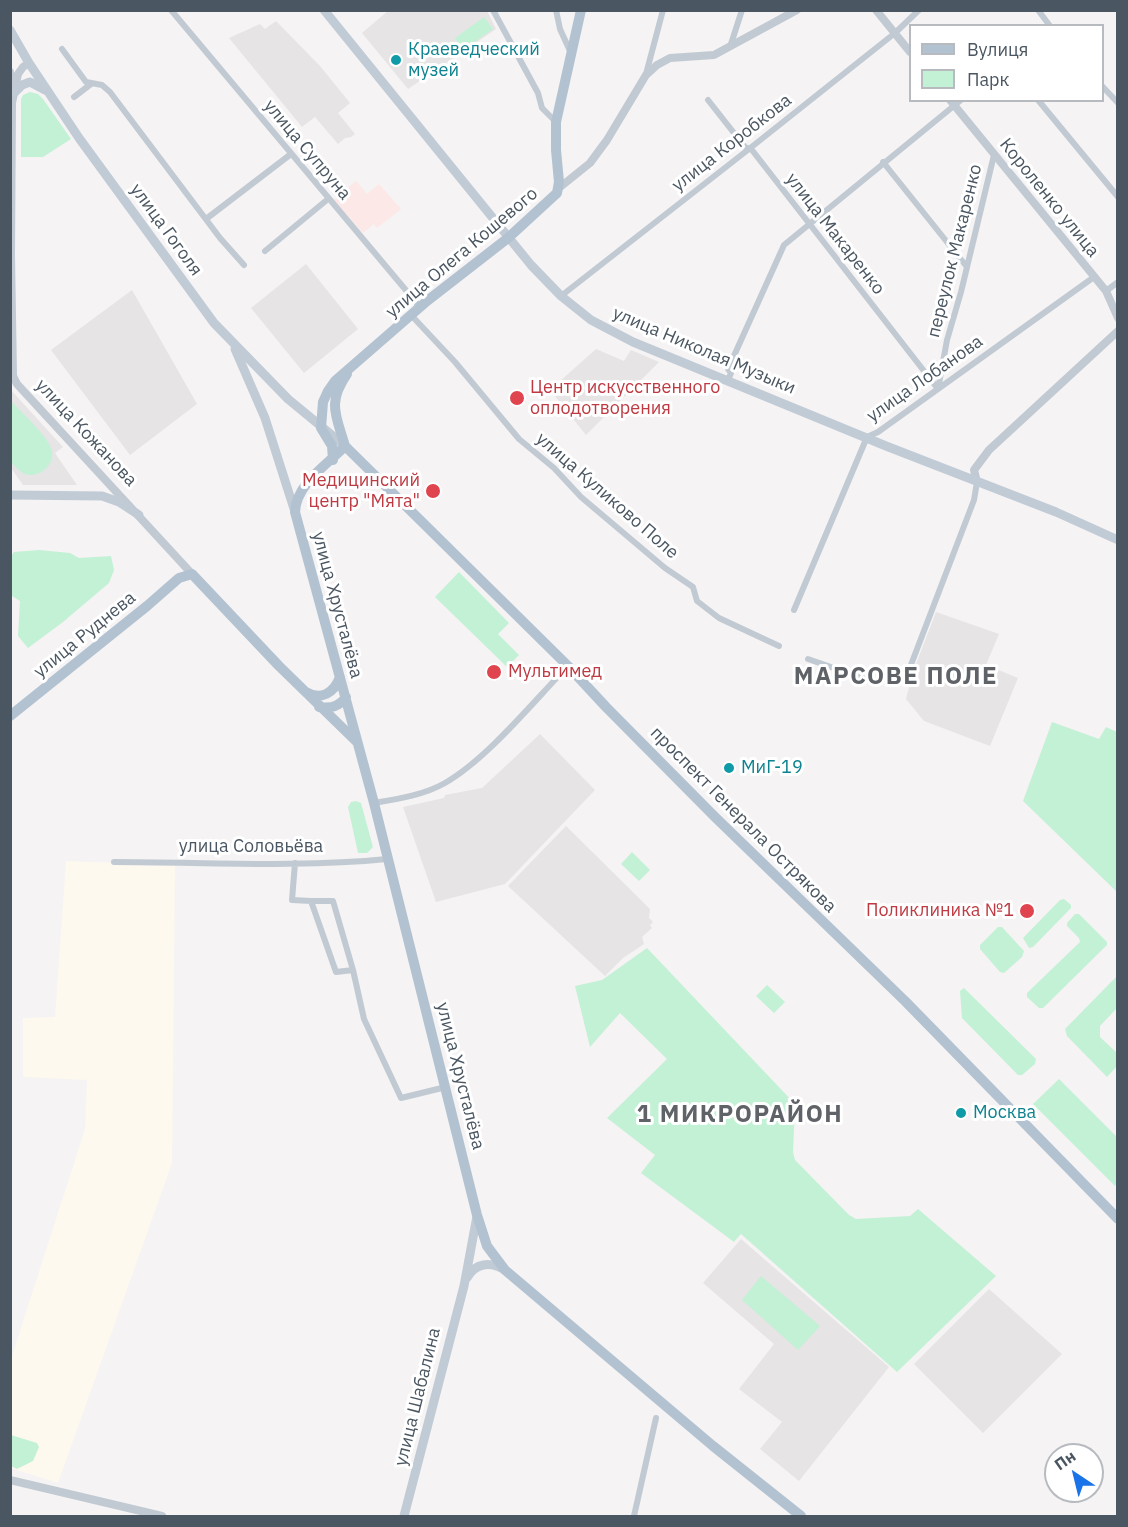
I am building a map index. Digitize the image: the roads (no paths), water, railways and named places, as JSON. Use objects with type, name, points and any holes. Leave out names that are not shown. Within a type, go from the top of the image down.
[{"type":"main road","name":"улица Николая Музыки","points":[[324,10],[531,265],[561,296],[591,320],[614,333],[977,482],[1056,512],[1118,540]]},
{"type":"main road","points":[[559,188],[555,150],[556,122],[581,10]]},
{"type":"main road","name":"улица Гоголя","points":[[10,30],[51,95],[214,323],[288,399],[345,446]]},
{"type":"main road","points":[[15,92],[22,85],[30,82],[51,95]]},
{"type":"main road","name":"улица Олега Кошевого","points":[[321,428],[323,402],[335,381],[416,311],[508,238],[554,197],[559,188]]},
{"type":"main road","name":"улица Хрусталёва","points":[[229,339],[236,350],[265,418],[295,512],[374,803],[477,1215],[487,1246],[505,1270],[713,1446],[801,1516]]},
{"type":"main road","name":"улица Олега Кошевого","points":[[333,407],[341,385],[354,364]]},
{"type":"main road","points":[[306,414],[323,414],[333,407],[345,446]]},
{"type":"main road","points":[[321,428],[332,446],[333,460]]},
{"type":"main road","name":"улица Хрусталёва","points":[[295,512],[295,504],[302,489],[345,446]]},
{"type":"main road","name":"проспект Генерала Острякова","points":[[345,446],[568,666],[715,817],[905,1001],[1118,1218]]},
{"type":"main road","points":[[10,495],[102,496],[119,502],[139,515]]},
{"type":"main road","name":"улица Руднева","points":[[10,716],[147,606],[188,570]]},
{"type":"main road","name":"улица Кожанова","points":[[188,570],[303,691],[357,742]]},
{"type":"main road","points":[[303,691],[321,696],[330,693],[337,686],[340,677]]},
{"type":"main road","points":[[319,707],[335,707],[346,697]]},
{"type":"main road","name":"улица Шабалина","points":[[404,1516],[464,1286],[477,1215]]},
{"type":"main road","points":[[468,1265],[479,1250],[487,1246]]},
{"type":"main road","name":"улица Шабалина","points":[[464,1286],[471,1270],[480,1265],[492,1264],[505,1270]]},
{"type":"street","name":"улица Супруна","points":[[171,10],[328,199],[416,311]]},
{"type":"street","points":[[493,10],[538,93],[542,108],[556,122]]},
{"type":"street","points":[[556,10],[560,29],[572,55]]},
{"type":"street","points":[[646,75],[663,10]]},
{"type":"street","points":[[730,47],[742,10]]},
{"type":"street","points":[[646,75],[657,65],[670,58],[714,55],[797,10]]},
{"type":"street","points":[[876,10],[909,51]]},
{"type":"street","name":"улица Коробкова","points":[[561,296],[895,33],[919,10]]},
{"type":"street","points":[[1038,10],[1048,24]]},
{"type":"street","points":[[62,49],[83,79],[91,84],[107,88],[244,266]]},
{"type":"street","name":"улица Кожанова","points":[[29,63],[18,75],[12,103],[12,369],[17,384],[188,570]]},
{"type":"street","points":[[10,72],[12,103]]},
{"type":"street","name":"улица Олега Кошевого","points":[[559,188],[590,163],[607,140],[646,75]]},
{"type":"street","points":[[74,96],[91,84]]},
{"type":"street","points":[[1104,88],[1118,103]]},
{"type":"street","name":"улица Макаренко","points":[[708,100],[938,389]]},
{"type":"street","points":[[728,380],[732,373],[728,369],[783,245],[955,102]]},
{"type":"street","name":"Короленко улица","points":[[955,102],[994,154],[1106,291],[1118,318]]},
{"type":"street","points":[[1040,102],[1118,197]]},
{"type":"street","points":[[206,219],[291,154]]},
{"type":"street","name":"переулок Макаренко","points":[[938,389],[947,340],[994,154]]},
{"type":"street","points":[[883,162],[967,267]]},
{"type":"street","points":[[265,251],[328,199]]},
{"type":"street","name":"улица Лобанова","points":[[794,610],[867,437],[878,432],[1094,277]]},
{"type":"street","points":[[1106,291],[1118,282]]},
{"type":"street","name":"улица Куликово Поле","points":[[416,311],[519,439],[554,468],[581,497],[665,568],[693,587],[697,601],[719,618],[779,646]]},
{"type":"street","points":[[808,659],[874,682],[909,670],[974,500],[977,482],[974,470],[988,450],[1118,331]]},
{"type":"street","points":[[374,803],[429,790],[458,774],[483,753],[568,666]]},
{"type":"street","name":"улица Соловьёва","points":[[114,862],[296,863],[387,859]]},
{"type":"street","points":[[296,863],[292,900],[333,901],[353,970],[364,1019],[401,1098],[446,1087]]},
{"type":"street","points":[[311,901],[336,972],[353,970]]},
{"type":"street","points":[[634,1516],[656,1418]]},
{"type":"street","points":[[10,1480],[162,1516]]},
{"type":"place","name":"Краеведческий музей","points":[[396,60]]},
{"type":"place","name":"Центр искусственного оплодотворения","points":[[517,398]]},
{"type":"place","name":"Медицинский центр \"Мята\"","points":[[433,491]]},
{"type":"place","name":"Мультимед","points":[[494,672]]},
{"type":"place","name":"МиГ-19","points":[[729,768]]},
{"type":"place","name":"Поликлиника №1","points":[[1027,911]]},
{"type":"place","name":"Москва","points":[[961,1113]]},
{"type":"district","name":"МАРСОВЕ ПОЛЕ","points":[[896,677]]},
{"type":"district","name":"1 МИКРОРАЙОН","points":[[740,1115]]}]
